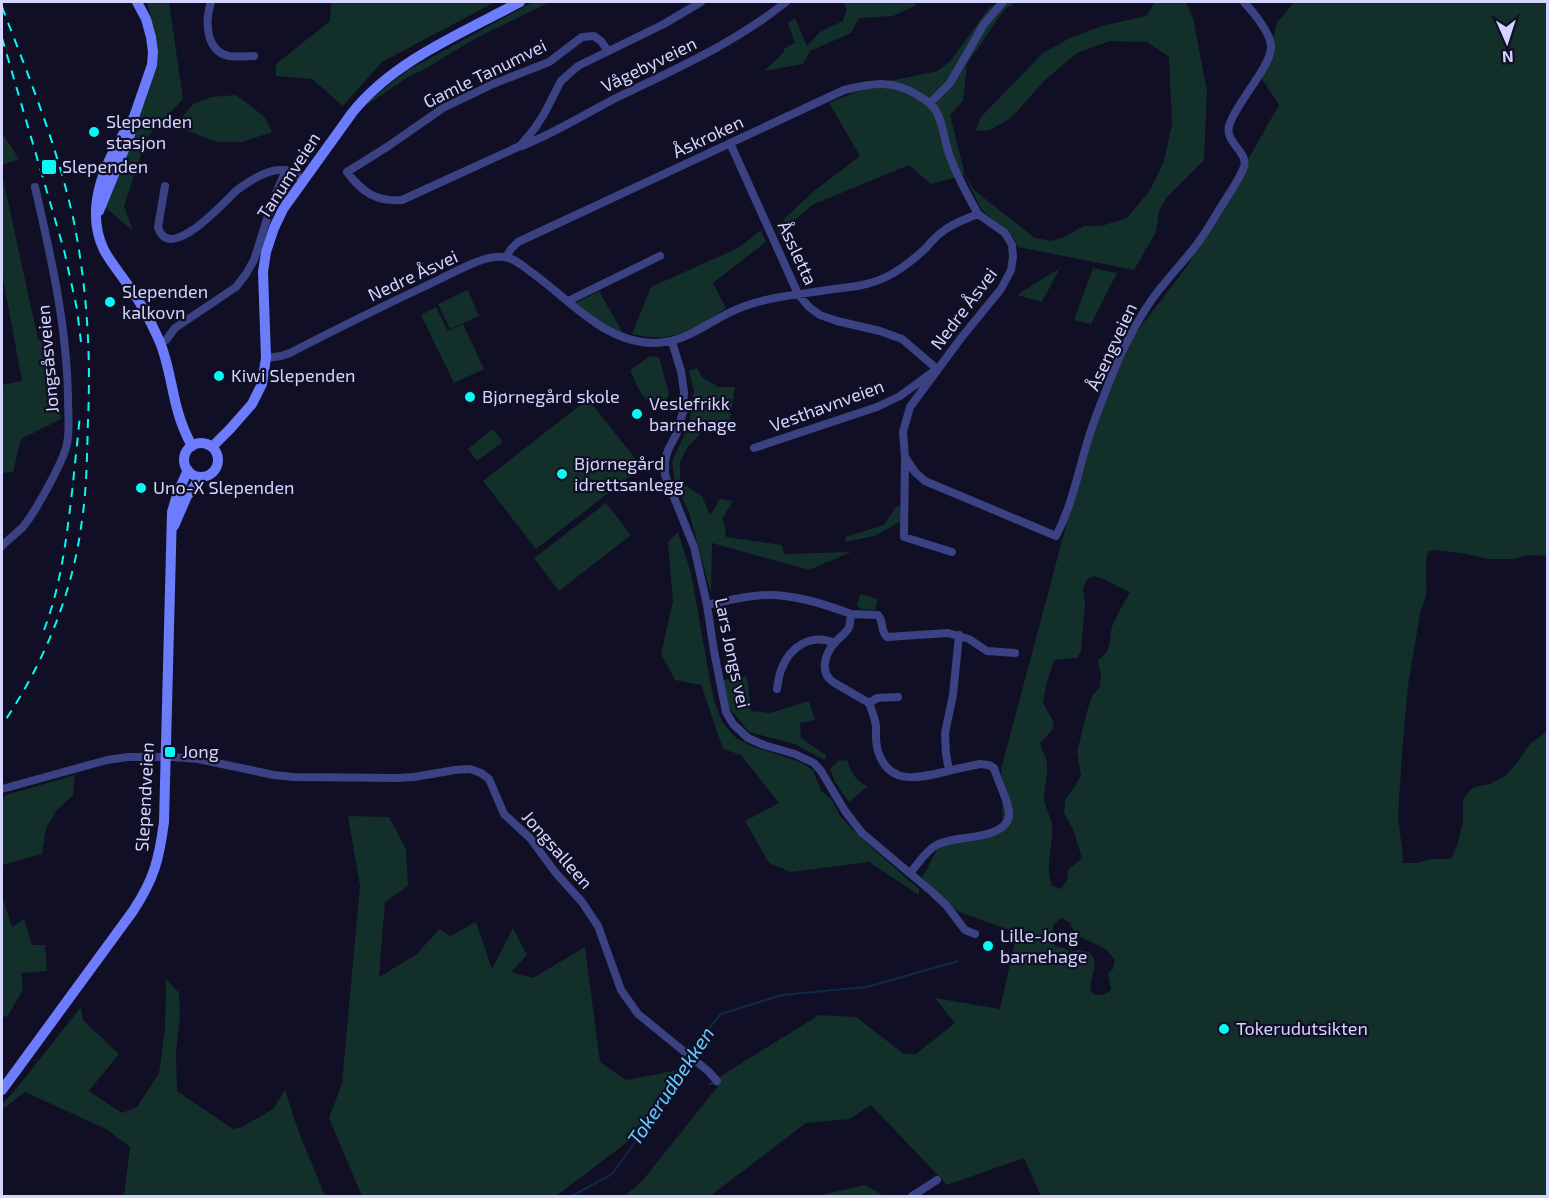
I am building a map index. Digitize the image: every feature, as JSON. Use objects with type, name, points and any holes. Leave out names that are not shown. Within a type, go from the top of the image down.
[{"type":"main road","points":[[137,2],[152,37],[153,52],[150,73],[134,117],[123,133],[102,178],[96,200],[99,234],[103,247],[137,298],[160,343],[178,411],[192,446]]},
{"type":"main road","name":"Tanumveien","points":[[212,447],[242,416],[258,394],[266,358],[263,272],[266,252],[278,219],[304,180],[356,107],[384,80],[420,56],[520,2]]},
{"type":"main road","points":[[202,443],[212,447],[217,455],[217,465],[211,474],[201,477],[191,474],[184,458],[188,449],[202,443]]},
{"type":"main road","name":"Slependveien","points":[[2,1090],[133,912],[157,865],[164,822],[172,512],[188,470]]},
{"type":"main road","name":"Slependveien","points":[[172,529],[187,496],[201,477]]},
{"type":"street","points":[[211,2],[208,26],[209,38],[213,46],[228,56],[255,56]]},
{"type":"street","name":"Gamle Tanumvei","points":[[608,51],[594,36],[582,37],[549,62],[443,108],[347,172],[354,182],[376,198],[389,201],[402,200],[520,146],[544,114],[561,81],[578,66],[664,24],[701,2]]},
{"type":"street","name":"Vågebyveien","points":[[520,146],[543,137],[710,52],[763,20],[786,2]]},
{"type":"street","points":[[506,256],[615,335],[639,342],[655,343],[680,339],[730,311],[757,302],[861,286],[886,278],[900,270],[952,224],[978,214],[957,174],[939,117],[930,103],[950,83],[984,24],[1003,2]]},
{"type":"street","name":"Åsengveien","points":[[905,457],[915,472],[925,481],[1056,536],[1066,516],[1088,442],[1120,357],[1134,329],[1159,290],[1202,237],[1245,164],[1245,158],[1233,144],[1228,126],[1234,112],[1268,59],[1271,48],[1263,27],[1244,2]]},
{"type":"street","name":"Åskroken","points":[[506,256],[518,242],[843,90],[865,85],[893,84],[912,91],[930,103]]},
{"type":"street","name":"Åssletta","points":[[730,143],[798,294],[809,307],[820,315],[837,321],[880,331],[902,339],[937,369]]},
{"type":"street","points":[[165,186],[159,232],[164,236],[178,238],[186,236],[238,190],[254,179],[272,171],[286,170],[304,180]]},
{"type":"street","points":[[160,343],[166,340],[175,328],[236,287],[246,274],[254,260],[265,222],[286,170]]},
{"type":"street","name":"Jongsåsveien","points":[[2,546],[30,517],[63,456],[67,443],[67,368],[62,324],[35,187]]},
{"type":"street","name":"Nedre Åsvei","points":[[952,552],[904,537],[903,432],[910,407],[937,369],[1001,289],[1011,270],[1013,257],[1011,245],[1005,233],[978,214]]},
{"type":"street","name":"Nedre Åsvei","points":[[266,358],[290,353],[479,261],[506,256]]},
{"type":"street","points":[[568,301],[660,256]]},
{"type":"street","name":"Lars Jongs vei","points":[[672,342],[684,392],[683,412],[677,433],[668,450],[665,475],[694,547],[726,712],[748,738],[814,763],[862,833],[946,905],[965,930],[975,934]]},
{"type":"street","name":"Vesthavnveien","points":[[754,448],[877,407],[900,396],[937,369]]},
{"type":"street","points":[[707,605],[768,595],[804,599],[851,614],[878,615],[882,621],[883,632],[887,637],[948,633],[969,639],[987,651],[1015,653]]},
{"type":"street","points":[[851,614],[847,630],[825,659],[824,673],[827,678],[869,703],[875,724],[877,748],[887,767],[894,773],[907,778],[919,778],[980,764],[989,765],[994,768],[1008,805],[1010,815],[1000,830],[936,845],[910,873]]},
{"type":"street","points":[[949,771],[945,733],[953,694],[959,635]]},
{"type":"street","points":[[777,689],[780,672],[794,649],[807,640],[827,640],[835,643]]},
{"type":"street","points":[[869,703],[877,698],[898,696]]},
{"type":"street","points":[[2,789],[107,760],[128,757],[165,757]]},
{"type":"street","name":"Jongsalleen","points":[[165,757],[198,759],[293,777],[398,778],[470,769],[481,773],[489,779],[504,814],[530,838],[555,872],[582,902],[598,926],[621,990],[638,1014],[708,1071],[717,1081]]},
{"type":"street","points":[[912,1197],[937,1180]]},
{"type":"green space","points":[[147,2],[169,2],[183,99],[147,137],[124,206],[133,231],[105,207],[154,68],[151,18]]},
{"type":"green space","points":[[331,2],[495,2],[382,62],[343,106],[312,79],[276,76],[276,64],[330,21]]},
{"type":"green space","points":[[533,2],[550,2],[476,38],[408,77],[367,105],[367,102],[408,70]]},
{"type":"green space","points":[[843,2],[915,2],[916,5],[893,16],[859,18],[851,33],[810,51],[803,64],[764,71],[783,53],[785,48],[795,43],[788,23],[795,18],[807,46],[820,32],[843,21],[847,9]]},
{"type":"green space","points":[[999,2],[1016,2],[1004,10],[967,64],[963,101],[950,115],[965,175],[931,184],[909,165],[812,205],[776,237],[785,218],[814,191],[860,156],[829,103],[875,84],[938,71],[951,60],[989,8]]},
{"type":"green space","points":[[1155,2],[1186,2],[1193,18],[1207,91],[1204,160],[1167,197],[1159,211],[1156,232],[1134,270],[1018,247],[1013,237],[981,209],[965,175],[975,191],[1035,238],[1051,241],[1084,226],[1101,226],[1127,218],[1150,190],[1164,161],[1172,124],[1169,57],[1147,42],[1110,41],[1077,53],[1044,81],[1011,118],[990,130],[976,131],[980,118],[1043,53],[1070,38],[1102,26],[1146,16]]},
{"type":"green space","points":[[1294,2],[1547,2],[1547,555],[1489,559],[1461,553],[1433,550],[1428,552],[1426,595],[1421,609],[1408,685],[1398,817],[1402,863],[1451,859],[1458,843],[1463,820],[1463,800],[1469,791],[1475,787],[1490,784],[1506,775],[1530,744],[1547,731],[1547,1196],[1041,1196],[1024,1158],[947,1185],[871,1105],[850,1119],[806,1123],[710,1196],[625,1196],[643,1180],[718,1086],[708,1084],[819,1015],[856,1017],[904,1054],[916,1054],[955,1023],[935,998],[1000,1009],[1017,933],[957,911],[922,878],[940,844],[1003,829],[1001,769],[1108,369],[1188,265],[1279,105],[1262,79],[1277,23]],"holes":[[[1095,576],[1130,592],[1112,627],[1109,647],[1098,660],[1101,673],[1100,687],[1092,696],[1077,752],[1081,775],[1065,800],[1064,813],[1073,829],[1082,858],[1068,870],[1067,880],[1061,889],[1052,886],[1049,871],[1052,825],[1044,801],[1047,765],[1040,743],[1053,729],[1054,723],[1043,703],[1054,660],[1077,658],[1081,651],[1085,604],[1083,589],[1087,579]],[[1061,918],[1069,922],[1078,936],[1106,949],[1115,960],[1113,969],[1108,973],[1111,990],[1099,995],[1091,990],[1095,965],[1089,952],[1078,950],[1070,952],[1055,946],[1051,936],[1054,924]]]},
{"type":"green space","points":[[236,95],[265,117],[272,132],[242,142],[217,142],[175,126],[193,104],[211,97]]},
{"type":"green space","points":[[2,133],[19,159],[2,165]]},
{"type":"green space","points":[[2,174],[38,339],[54,351],[61,419],[21,439],[13,472],[2,473],[2,385],[22,381],[2,273]]},
{"type":"green space","points":[[761,230],[766,242],[713,283],[726,308],[693,329],[682,333],[659,337],[632,334],[651,287],[738,248]]},
{"type":"green space","points":[[1060,268],[1042,302],[1017,295]]},
{"type":"green space","points":[[1093,268],[1117,273],[1091,324],[1074,320]]},
{"type":"green space","points":[[468,290],[479,316],[450,329],[438,304]]},
{"type":"green space","points":[[599,291],[626,338],[572,305]]},
{"type":"green space","points":[[436,307],[448,331],[463,324],[484,369],[454,383],[421,315]]},
{"type":"green space","points":[[650,356],[659,357],[669,394],[662,408],[645,398],[630,370]]},
{"type":"green space","points":[[697,368],[702,377],[718,387],[735,387],[730,419],[704,430],[687,448],[680,462],[680,482],[702,496],[710,515],[720,499],[733,501],[722,519],[726,537],[782,545],[784,554],[851,552],[809,570],[712,543],[711,594],[689,512],[675,484],[672,462],[689,425],[694,391],[689,371]]},
{"type":"green space","name":"Bjørnegård idrettsanlegg","points":[[588,399],[642,467],[536,549],[483,481]]},
{"type":"green space","points":[[493,429],[503,442],[477,461],[468,449]]},
{"type":"green space","points":[[606,503],[631,535],[559,591],[534,558]]},
{"type":"green space","points":[[901,506],[900,522],[874,536],[846,542],[845,537],[884,525],[896,507]]},
{"type":"green space","points":[[678,532],[691,573],[711,686],[722,722],[736,738],[751,746],[800,762],[813,770],[821,791],[832,800],[840,816],[864,841],[919,889],[919,895],[869,862],[791,872],[769,863],[745,821],[779,803],[741,755],[723,749],[701,685],[675,680],[661,654],[673,601],[668,542]]},
{"type":"green space","points":[[860,594],[878,599],[875,610],[862,609],[857,606]]},
{"type":"green space","points":[[747,676],[751,711],[770,713],[809,701],[815,720],[800,723],[801,738],[827,756],[824,760],[795,744],[749,732],[728,706],[723,680]]},
{"type":"green space","points":[[847,760],[854,776],[868,786],[849,802],[835,782],[830,769],[838,761]]},
{"type":"green space","points":[[75,775],[73,795],[57,810],[46,828],[42,854],[2,865],[2,800],[6,795]]},
{"type":"green space","points":[[348,816],[389,817],[406,849],[408,886],[385,902],[379,977],[417,954],[439,929],[450,936],[476,922],[492,969],[513,928],[527,955],[511,972],[533,978],[585,947],[600,1062],[626,1080],[678,1070],[634,1137],[556,1196],[362,1196],[329,1118],[342,1083],[360,886]]},
{"type":"green space","points":[[2,896],[12,927],[24,919],[32,945],[45,945],[47,971],[21,973],[23,990],[7,1017],[2,1016]]},
{"type":"green space","points":[[166,979],[179,993],[180,1018],[176,1051],[177,1091],[233,1129],[242,1127],[273,1109],[285,1090],[298,1130],[325,1196],[124,1196],[130,1147],[106,1129],[25,1092],[2,1110],[2,1104],[81,1007],[83,1020],[119,1054],[89,1091],[122,1113],[137,1107],[159,1073],[165,1029]]},
{"type":"green space","points":[[865,1185],[884,1196],[817,1196]]},
{"type":"waterway","name":"Tokerudbekken","points":[[691,1053],[721,1014],[782,995],[867,987],[958,961]]},
{"type":"waterway","name":"Tokerudbekken","points":[[572,1196],[612,1174],[642,1133],[688,1058]]},
{"type":"railway","points":[[2,7],[42,113],[60,167],[74,222],[87,321],[89,370],[85,495],[72,574],[43,653],[31,678],[2,725]]},
{"type":"railway","points":[[2,38],[64,250],[77,309],[81,342]]},
{"type":"railway","points":[[44,630],[63,558],[80,414]]},
{"type":"place","name":"Slependen stasjon","points":[[94,132]]},
{"type":"place","name":"Slependen","points":[[49,167]]},
{"type":"place","name":"Slependen kalkovn","points":[[110,302]]},
{"type":"place","name":"Kiwi Slependen","points":[[219,376]]},
{"type":"place","name":"Bjørnegård skole","points":[[470,397]]},
{"type":"place","name":"Veslefrikk barnehage","points":[[637,414]]},
{"type":"place","name":"Bjørnegård idrettsanlegg","points":[[562,474]]},
{"type":"place","name":"Uno-X Slependen","points":[[141,488]]},
{"type":"place","name":"Jong","points":[[170,752]]},
{"type":"place","name":"Lille-Jong barnehage","points":[[988,946]]},
{"type":"place","name":"Tokerudutsikten","points":[[1224,1029]]}]
